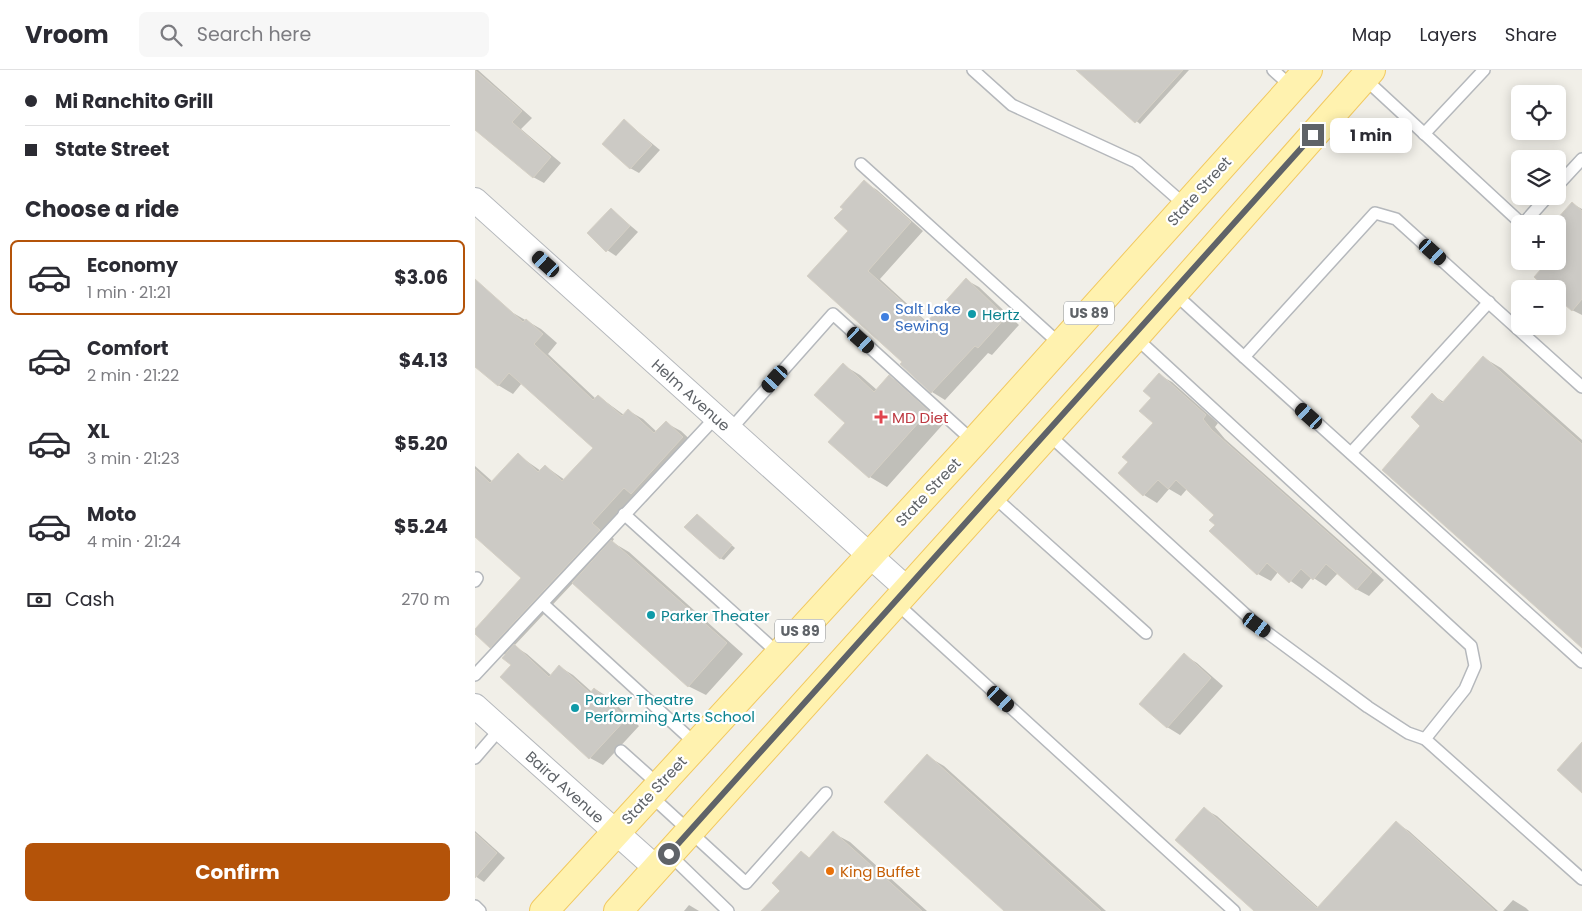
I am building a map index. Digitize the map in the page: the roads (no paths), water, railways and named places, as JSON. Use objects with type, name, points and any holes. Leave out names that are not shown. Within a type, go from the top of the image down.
[{"type":"main road","points":[[618,911],[1135,337],[1368,74]]},
{"type":"main road","name":"State Street","points":[[544,911],[974,442],[1186,206],[1291,76]]},
{"type":"street","name":"Helm Avenue","points":[[475,200],[869,555],[901,596]]},
{"type":"street","name":"Baird Avenue","points":[[475,706],[615,832],[663,861]]},
{"type":"lane","points":[[973,70],[1012,105],[1136,162],[1186,206]]},
{"type":"lane","points":[[1424,134],[1484,70]]},
{"type":"lane","points":[[1368,74],[1424,134],[1512,215]]},
{"type":"lane","points":[[1566,176],[1582,159]]},
{"type":"lane","points":[[861,164],[1061,345]]},
{"type":"lane","points":[[1530,215],[1540,205]]},
{"type":"lane","points":[[1244,358],[1375,213],[1396,218],[1582,387]]},
{"type":"lane","points":[[1174,293],[1582,662]]},
{"type":"lane","points":[[1351,454],[1489,302]]},
{"type":"lane","points":[[475,675],[543,604],[624,514],[723,423],[833,314],[974,442]]},
{"type":"lane","points":[[1135,337],[1471,646],[1475,666],[1465,689],[1425,739]]},
{"type":"lane","points":[[1048,434],[1257,625],[1408,733],[1425,739],[1582,879]]},
{"type":"lane","points":[[992,495],[1146,633]]},
{"type":"lane","points":[[624,514],[779,654]]},
{"type":"lane","points":[[901,596],[1234,911]]},
{"type":"lane","points":[[543,604],[696,744]]},
{"type":"lane","points":[[475,758],[500,728]]},
{"type":"lane","points":[[621,751],[689,832],[746,883],[826,793]]},
{"type":"lane","points":[[663,861],[728,911]]},
{"type":"lane","points":[[475,906],[480,911]]},
{"type":"place","name":"Hertz","points":[[972,314]]},
{"type":"place","name":"Salt Lake Sewing","points":[[885,317]]},
{"type":"place","name":"MD Diet","points":[[881,417]]},
{"type":"place","name":"Parker Theater","points":[[651,615]]},
{"type":"place","name":"Parker Theatre Performing Arts School","points":[[575,708]]},
{"type":"place","name":"King Buffet","points":[[830,871]]}]
